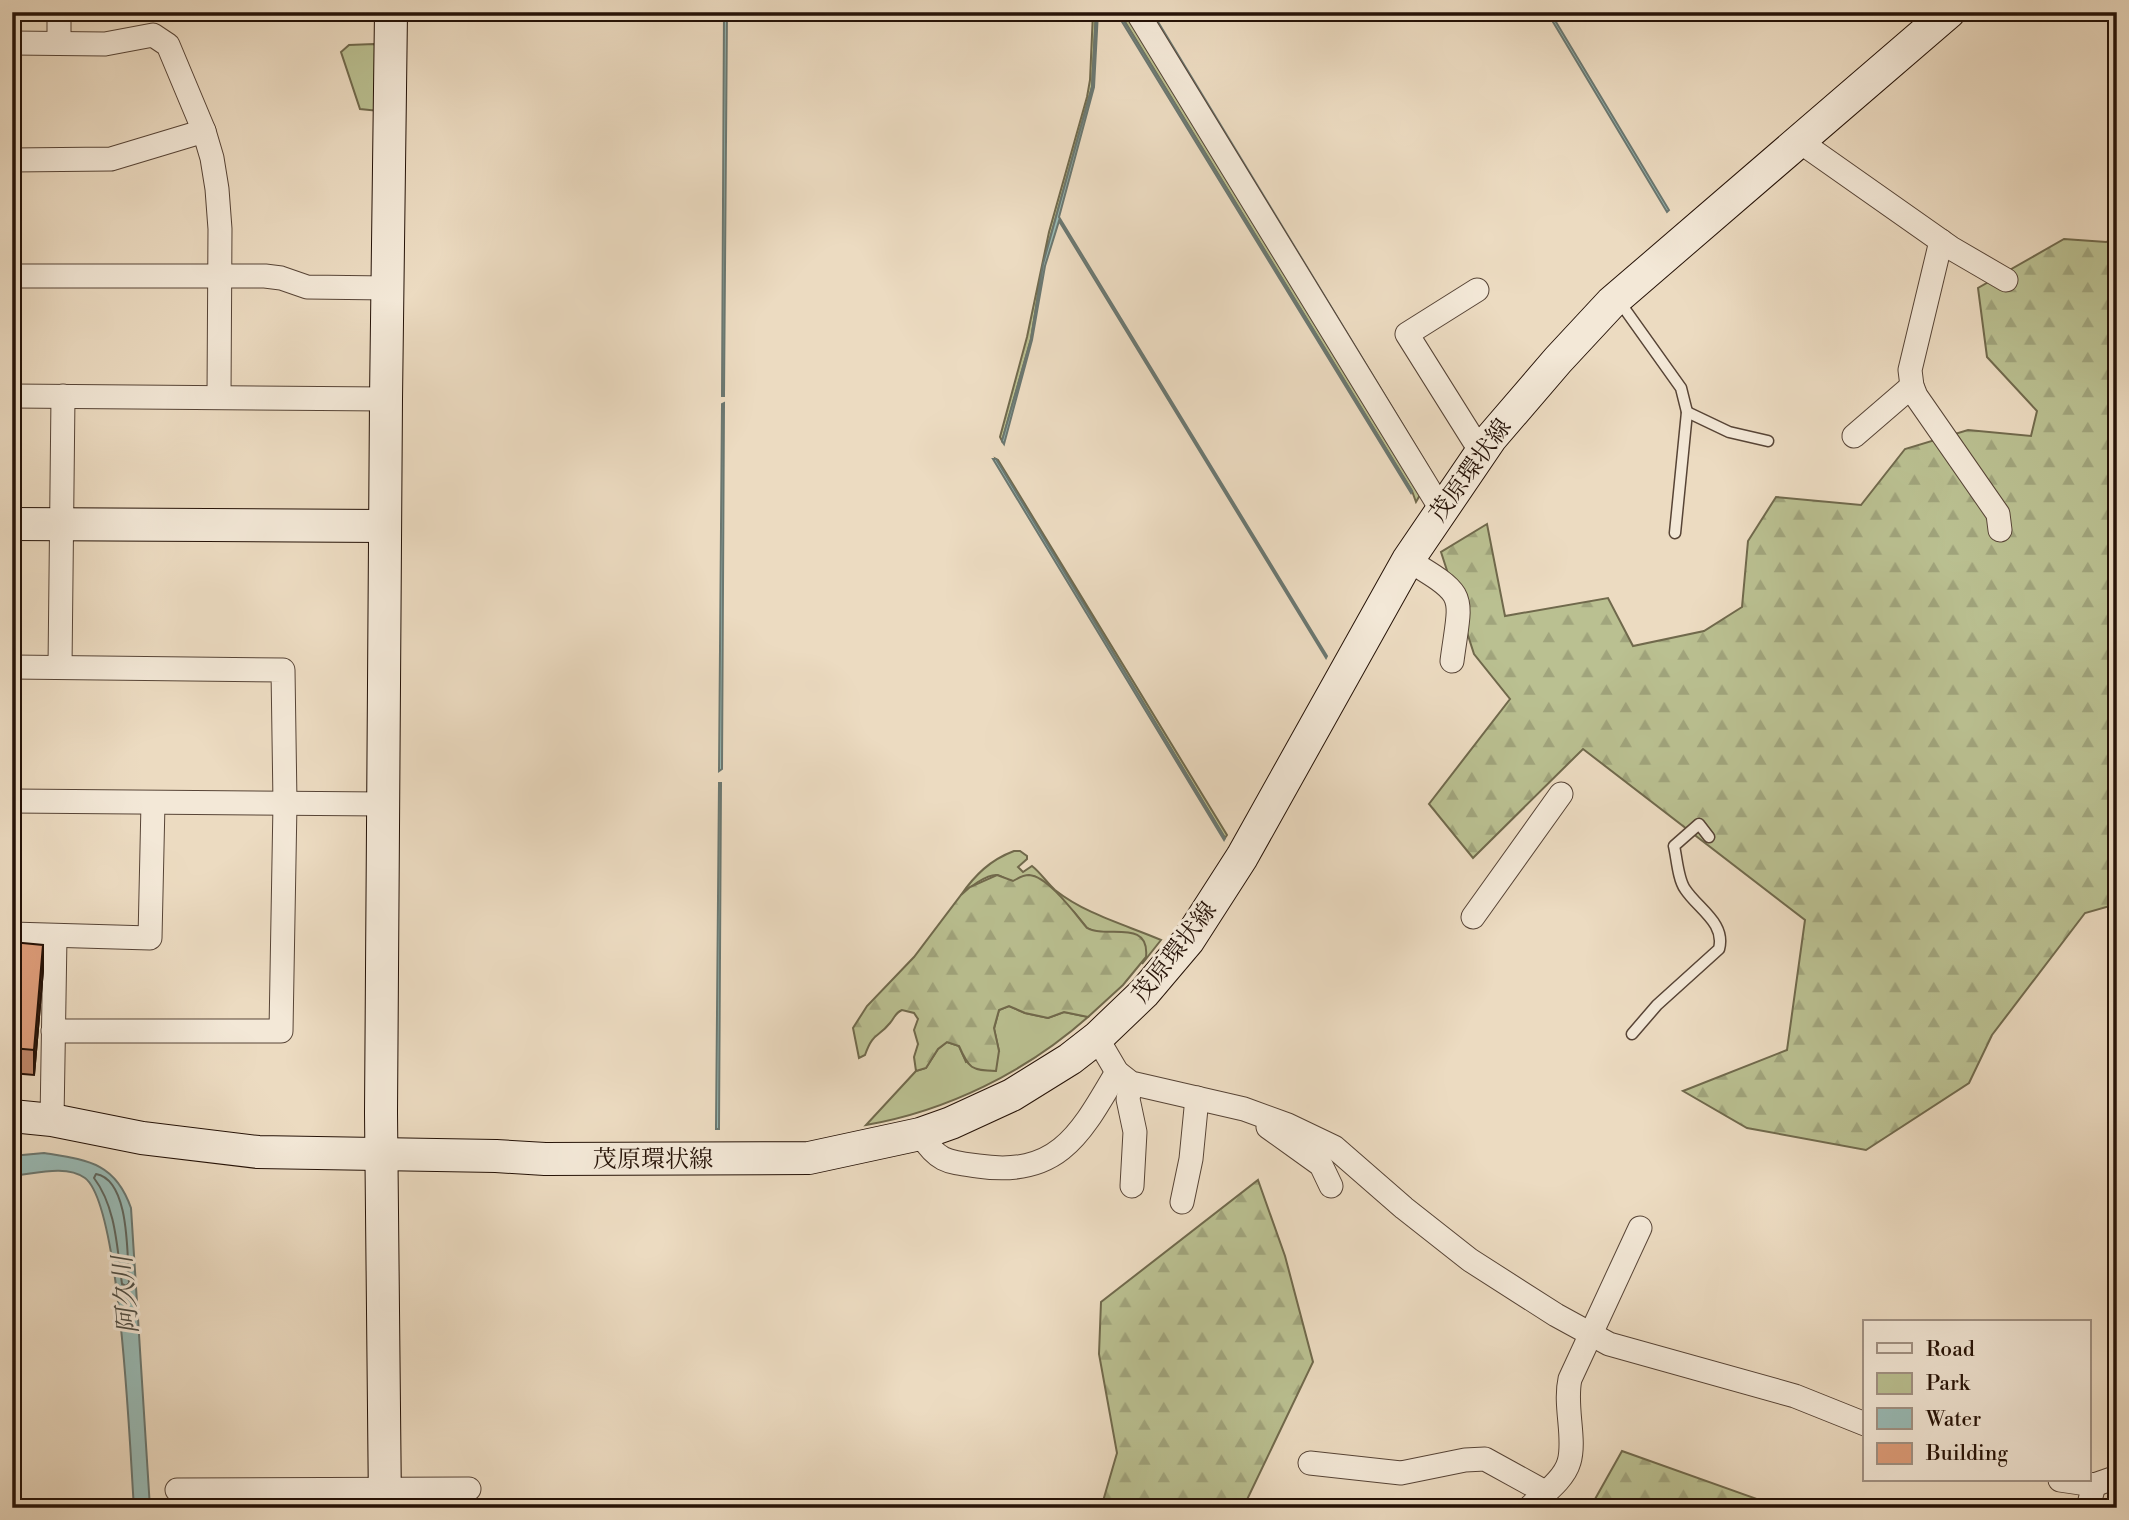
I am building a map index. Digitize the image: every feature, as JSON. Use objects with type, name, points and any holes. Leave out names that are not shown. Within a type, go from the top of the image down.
[{"type":"main road","points":[[385,1499],[383,804],[391,12]]},
{"type":"main road","name":"茂原環状線","points":[[12,1116],[51,1120],[142,1138],[258,1152],[545,1159],[809,1158],[920,1134],[1012,1095],[1070,1059],[1097,1038],[1167,968],[1208,913],[1408,560],[1481,452],[1558,360],[1617,298],[1949,12]]},
{"type":"main road","points":[[12,524],[385,526]]},
{"type":"street","points":[[59,12],[59,43]]},
{"type":"street","points":[[1137,12],[1441,509]]},
{"type":"street","points":[[12,43],[105,44],[153,35],[168,45],[204,131],[217,189],[220,229],[219,397]]},
{"type":"street","points":[[12,160],[111,159],[204,131]]},
{"type":"street","points":[[1799,141],[1941,241],[2006,280]]},
{"type":"street","points":[[1941,241],[1910,370],[1912,386],[1916,396],[1998,514],[2000,530]]},
{"type":"street","points":[[12,276],[265,276],[314,287],[388,288]]},
{"type":"street","points":[[1477,290],[1407,334],[1481,452]]},
{"type":"street","points":[[1854,436],[1912,386]]},
{"type":"street","points":[[12,396],[386,399]]},
{"type":"street","points":[[60,667],[63,396]]},
{"type":"street","points":[[1408,560],[1454,591],[1460,604],[1452,661]]},
{"type":"street","points":[[12,667],[283,670],[285,803],[281,1031],[52,1031]]},
{"type":"street","points":[[1473,917],[1562,794]]},
{"type":"street","points":[[12,801],[383,804]]},
{"type":"street","points":[[12,934],[150,938],[153,803]]},
{"type":"street","points":[[51,1120],[55,936]]},
{"type":"street","points":[[1097,1038],[1124,1077],[1135,1132],[1132,1186]]},
{"type":"street","points":[[1124,1077],[1244,1109],[1288,1125],[1334,1147],[1404,1208],[1471,1260],[1556,1315],[1609,1344],[1795,1396],[1863,1423]]},
{"type":"street","points":[[920,1134],[930,1150],[945,1161],[998,1168],[1031,1166],[1050,1157],[1075,1137],[1124,1077]]},
{"type":"street","points":[[1182,1202],[1191,1159],[1197,1098]]},
{"type":"street","points":[[1244,1109],[1321,1165],[1331,1186]]},
{"type":"street","points":[[1310,1463],[1401,1473],[1465,1460],[1485,1459],[1537,1500],[1563,1475],[1569,1462],[1567,1392],[1570,1379],[1640,1228]]},
{"type":"street","points":[[2074,1482],[2094,1485],[2117,1477]]},
{"type":"street","points":[[2088,1508],[2094,1485]]},
{"type":"street","points":[[177,1490],[207,1499],[385,1499],[468,1489]]},
{"type":"lane","points":[[2115,143],[2117,108]]},
{"type":"lane","points":[[1617,298],[1681,388],[1687,412],[1675,533]]},
{"type":"lane","points":[[1687,412],[1728,432],[1768,441]]},
{"type":"lane","points":[[1632,1034],[1657,1005],[1720,949],[1722,939],[1717,927],[1683,887],[1674,846],[1699,824],[1709,837]]},
{"type":"green space","points":[[1093,12],[1096,12],[1092,87],[1043,264],[1031,339],[1002,441],[1000,437],[1027,337],[1049,232],[1087,97]]},
{"type":"green space","points":[[1119,12],[1128,12],[1420,495],[1416,502],[1412,491]]},
{"type":"green space","points":[[374,44],[379,50],[379,111],[360,109],[341,52],[349,45]]},
{"type":"green space","points":[[2064,239],[2106,242],[2117,239],[2117,904],[2085,913],[1992,1035],[1969,1083],[1866,1150],[1747,1128],[1683,1091],[1787,1050],[1805,920],[1583,749],[1473,858],[1429,804],[1510,699],[1474,654],[1441,552],[1487,524],[1505,616],[1608,598],[1633,646],[1704,631],[1742,607],[1748,541],[1776,497],[1861,505],[1905,449],[1968,430],[2031,436],[2037,411],[1987,357],[1978,288]]},
{"type":"green space","points":[[996,459],[1227,835],[1225,838]]},
{"type":"green space","points":[[1014,851],[1020,851],[1027,856],[1018,867],[1023,872],[1032,866],[1055,890],[1079,906],[1161,940],[1142,964],[1146,957],[1087,928],[1074,912],[1033,876],[1012,881],[993,875],[961,895],[984,869]]},
{"type":"green space","points":[[997,875],[1013,881],[1027,875],[1036,877],[1061,897],[1087,928],[1095,931],[1125,932],[1141,938],[1146,957],[1123,985],[1088,1017],[1064,1012],[1048,1018],[1009,1006],[999,1010],[994,1028],[999,1051],[996,1071],[972,1067],[959,1046],[947,1042],[938,1049],[926,1068],[916,1071],[914,1057],[918,1044],[914,1030],[918,1019],[914,1013],[902,1010],[873,1039],[865,1055],[859,1058],[853,1028],[867,1006],[914,957],[961,895],[970,887]]},
{"type":"green space","points":[[1009,1006],[1048,1018],[1064,1012],[1088,1017],[1039,1055],[984,1086],[926,1110],[866,1125],[916,1071],[926,1068],[938,1049],[947,1042],[959,1046],[966,1062],[999,1051],[994,1029],[999,1010]]},
{"type":"green space","points":[[1258,1180],[1285,1256],[1313,1362],[1243,1508],[1101,1508],[1117,1453],[1099,1354],[1101,1302]]},
{"type":"green space","points":[[1622,1451],[1782,1508],[1590,1508]]},
{"type":"water","points":[[724,12],[727,12],[722,396]]},
{"type":"water","points":[[1096,12],[1094,87],[1059,217],[1326,658],[1059,221],[1045,266],[1032,340],[1004,444],[1002,441],[1031,339],[1043,264],[1092,87]]},
{"type":"water","points":[[1116,12],[1119,12],[1411,493]]},
{"type":"water","points":[[1152,12],[1434,476],[1433,477]]},
{"type":"water","points":[[1547,12],[1550,12],[1669,210],[1667,212]]},
{"type":"water","points":[[724,403],[722,769],[719,771],[722,404]]},
{"type":"water","points":[[993,459],[996,459],[1224,840]]},
{"type":"water","points":[[719,783],[719,1129],[716,1129]]},
{"type":"water","name":"阿久川","points":[[44,1153],[86,1161],[108,1172],[117,1181],[131,1208],[150,1508],[134,1508],[122,1333],[107,1233],[97,1198],[85,1178],[69,1171],[12,1176],[12,1156]]},
{"type":"building","points":[[12,942],[43,945],[34,1050],[12,1048],[12,1015],[16,991],[12,990]]}]
